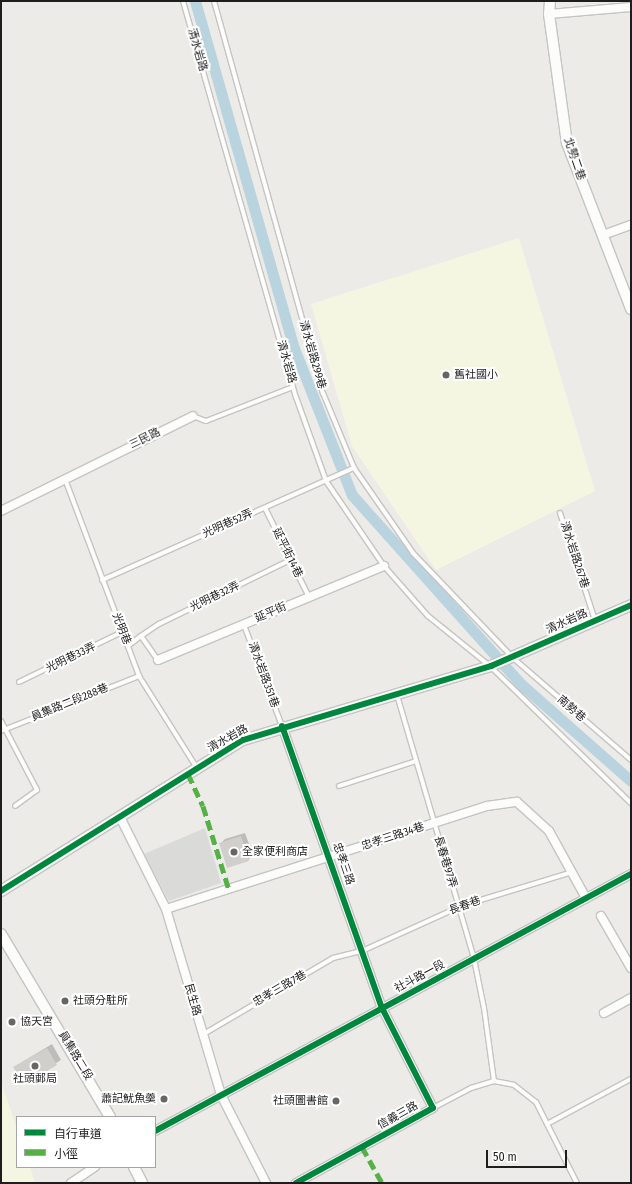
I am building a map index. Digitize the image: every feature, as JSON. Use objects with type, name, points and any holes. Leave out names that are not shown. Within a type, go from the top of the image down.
[{"type":"street","name":"北勢二巷","points":[[550,1],[549,14],[567,143],[631,309]]},
{"type":"street","points":[[549,14],[631,7]]},
{"type":"street","points":[[602,235],[631,225]]},
{"type":"street","name":"三民路","points":[[1,511],[193,416]]},
{"type":"street","name":"延平街","points":[[158,660],[384,566]]},
{"type":"street","name":"清水岩路","points":[[1,891],[243,740],[282,726],[491,666],[631,605]]},
{"type":"street","name":"忠孝三路","points":[[282,726],[330,857],[382,1008]]},
{"type":"street","name":"忠孝三路34巷","points":[[330,857],[487,806],[518,802],[549,831],[572,872]]},
{"type":"street","name":"民生路","points":[[120,817],[166,909],[202,1035],[221,1095],[266,1183]]},
{"type":"street","points":[[166,909],[330,857]]},
{"type":"street","points":[[572,872],[586,898]]},
{"type":"street","name":"社斗路一段","points":[[156,1130],[631,874]]},
{"type":"street","points":[[601,916],[631,968]]},
{"type":"street","name":"員集路二段","points":[[1,934],[109,1116]]},
{"type":"street","points":[[604,1013],[631,998]]},
{"type":"street","name":"信義三路","points":[[296,1183],[433,1108],[382,1008]]},
{"type":"street","points":[[71,1183],[94,1168]]},
{"type":"street","points":[[134,1168],[142,1183]]},
{"type":"lane","name":"清水岩路","points":[[183,1],[293,387],[327,480],[384,566],[428,616],[491,666],[631,803]]},
{"type":"lane","name":"清水岩路299巷","points":[[214,1],[323,393],[354,468],[413,553],[512,657]]},
{"type":"lane","name":"三民路","points":[[193,416],[206,421],[293,387]]},
{"type":"lane","name":"光明巷52弄","points":[[102,580],[354,468]]},
{"type":"lane","name":"光明巷","points":[[65,479],[139,676],[197,768]]},
{"type":"lane","name":"延平街14巷","points":[[265,508],[309,598]]},
{"type":"lane","name":"清水岩路267巷","points":[[560,513],[595,621]]},
{"type":"lane","name":"光明巷32弄","points":[[128,646],[159,624],[290,560]]},
{"type":"lane","name":"清水岩路351巷","points":[[244,625],[282,726]]},
{"type":"lane","name":"光明巷33弄","points":[[19,682],[122,632]]},
{"type":"lane","points":[[141,636],[158,660]]},
{"type":"lane","name":"南勢巷","points":[[512,657],[631,760]]},
{"type":"lane","name":"員集路二段288巷","points":[[3,730],[139,676]]},
{"type":"lane","name":"長春巷97弄","points":[[396,693],[474,959],[484,1008],[494,1082]]},
{"type":"lane","points":[[1,722],[3,730],[37,790],[16,806]]},
{"type":"lane","points":[[339,786],[416,761]]},
{"type":"lane","name":"長春巷","points":[[362,951],[459,907],[572,872]]},
{"type":"lane","name":"忠孝三路7巷","points":[[202,1035],[333,958],[362,951]]},
{"type":"lane","points":[[547,1124],[631,1079]]},
{"type":"lane","points":[[433,1108],[471,1088],[494,1082],[514,1085],[536,1102],[577,1183]]},
{"type":"shaded area","name":"舊社國小","points":[[519,238],[595,491],[436,570],[352,446],[311,304]]},
{"type":"shaded area","points":[[205,828],[221,883],[169,901],[144,854]]},
{"type":"shaded area","points":[[1,1082],[16,1126],[16,1168],[30,1168],[35,1183],[1,1183]]},
{"type":"building","name":"全家便利商店","points":[[241,836],[249,861],[227,868],[219,843]]},
{"type":"building","name":"社頭郵局","points":[[47,1048],[57,1065],[23,1085],[13,1067]]},
{"type":"waterway","points":[[195,1],[294,348],[352,495],[522,685],[631,781]]},
{"type":"marked path","points":[[188,774],[203,806],[229,890]]},
{"type":"marked path","points":[[362,1147],[382,1183]]},
{"type":"cycle path","points":[[1,891],[243,740],[491,666],[631,605]]},
{"type":"cycle path","points":[[282,726],[382,1008],[433,1108],[296,1183]]},
{"type":"cycle path","points":[[156,1130],[631,874]]},
{"type":"place","name":"舊社國小","points":[[446,375]]},
{"type":"place","name":"全家便利商店","points":[[234,852]]},
{"type":"place","name":"社頭分駐所","points":[[65,1001]]},
{"type":"place","name":"協天宮","points":[[12,1022]]},
{"type":"place","name":"社頭郵局","points":[[35,1066]]},
{"type":"place","name":"蕭記魷魚羹","points":[[164,1099]]},
{"type":"place","name":"社頭圖書館","points":[[336,1101]]}]
